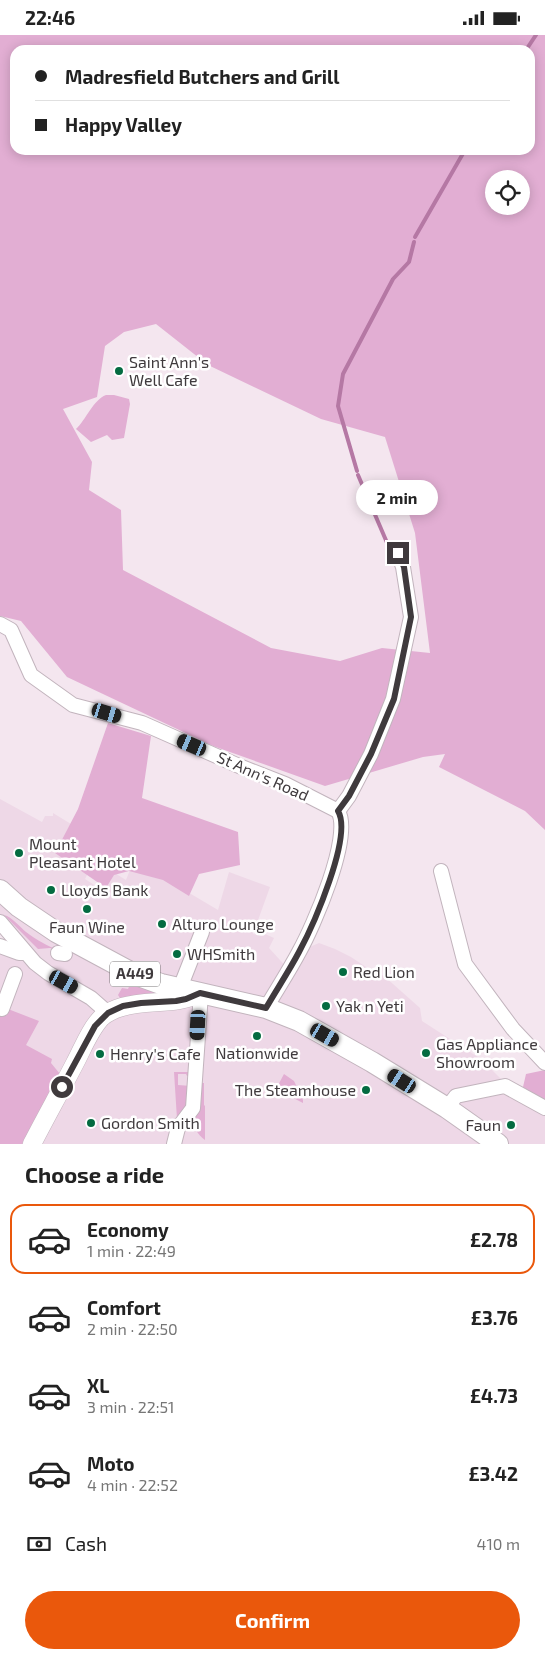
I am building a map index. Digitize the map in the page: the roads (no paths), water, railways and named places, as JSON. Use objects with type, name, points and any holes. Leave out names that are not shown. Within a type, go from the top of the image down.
[{"type":"highway","name":"A449","points":[[0,890],[19,907],[75,943],[136,975],[161,984],[266,1008],[299,1021],[446,1108],[498,1144]]},
{"type":"main road","points":[[32,1144],[92,1031],[101,1018],[108,1013],[132,1004],[176,1001],[200,993]]},
{"type":"street","points":[[266,1008],[300,950],[335,867],[343,828],[341,807],[349,796],[371,754],[394,699],[411,617],[404,567],[398,553]]},
{"type":"street","name":"St Ann's Road","points":[[0,624],[11,630],[31,675],[74,705],[142,723],[239,766],[341,807]]},
{"type":"street","points":[[441,871],[465,964],[513,1029],[545,1063]]},
{"type":"street","points":[[0,922],[25,953]]},
{"type":"street","points":[[180,988],[202,932]]},
{"type":"street","points":[[0,946],[39,959],[48,973],[91,998],[108,1013]]},
{"type":"street","points":[[2,1009],[15,974]]},
{"type":"street","points":[[174,1144],[178,1128],[193,1109],[200,993]]},
{"type":"street","points":[[446,1108],[456,1096],[505,1086],[545,1108]]},
{"type":"waterway","points":[[529,45],[536,35]]},
{"type":"waterway","points":[[415,237],[462,155]]},
{"type":"waterway","points":[[357,471],[338,406],[343,374],[393,279],[409,262],[414,242]]},
{"type":"waterway","points":[[358,475],[388,545]]},
{"type":"place","name":"Saint Ann's Well Cafe","points":[[119,371]]},
{"type":"place","name":"Mount Pleasant Hotel","points":[[19,853]]},
{"type":"place","name":"Lloyds Bank","points":[[51,890]]},
{"type":"place","name":"Faun Wine","points":[[87,909]]},
{"type":"place","name":"Alturo Lounge","points":[[162,924]]},
{"type":"place","name":"WHSmith","points":[[177,954]]},
{"type":"place","name":"Red Lion","points":[[343,972]]},
{"type":"place","name":"Yak n Yeti","points":[[326,1006]]},
{"type":"place","name":"Nationwide","points":[[257,1036]]},
{"type":"place","name":"Gas Appliance Showroom","points":[[426,1053]]},
{"type":"place","name":"Henry's Cafe","points":[[100,1054]]},
{"type":"place","name":"The Steamhouse","points":[[366,1090]]},
{"type":"place","name":"Gordon Smith","points":[[91,1123]]},
{"type":"place","name":"Faun","points":[[511,1125]]}]
